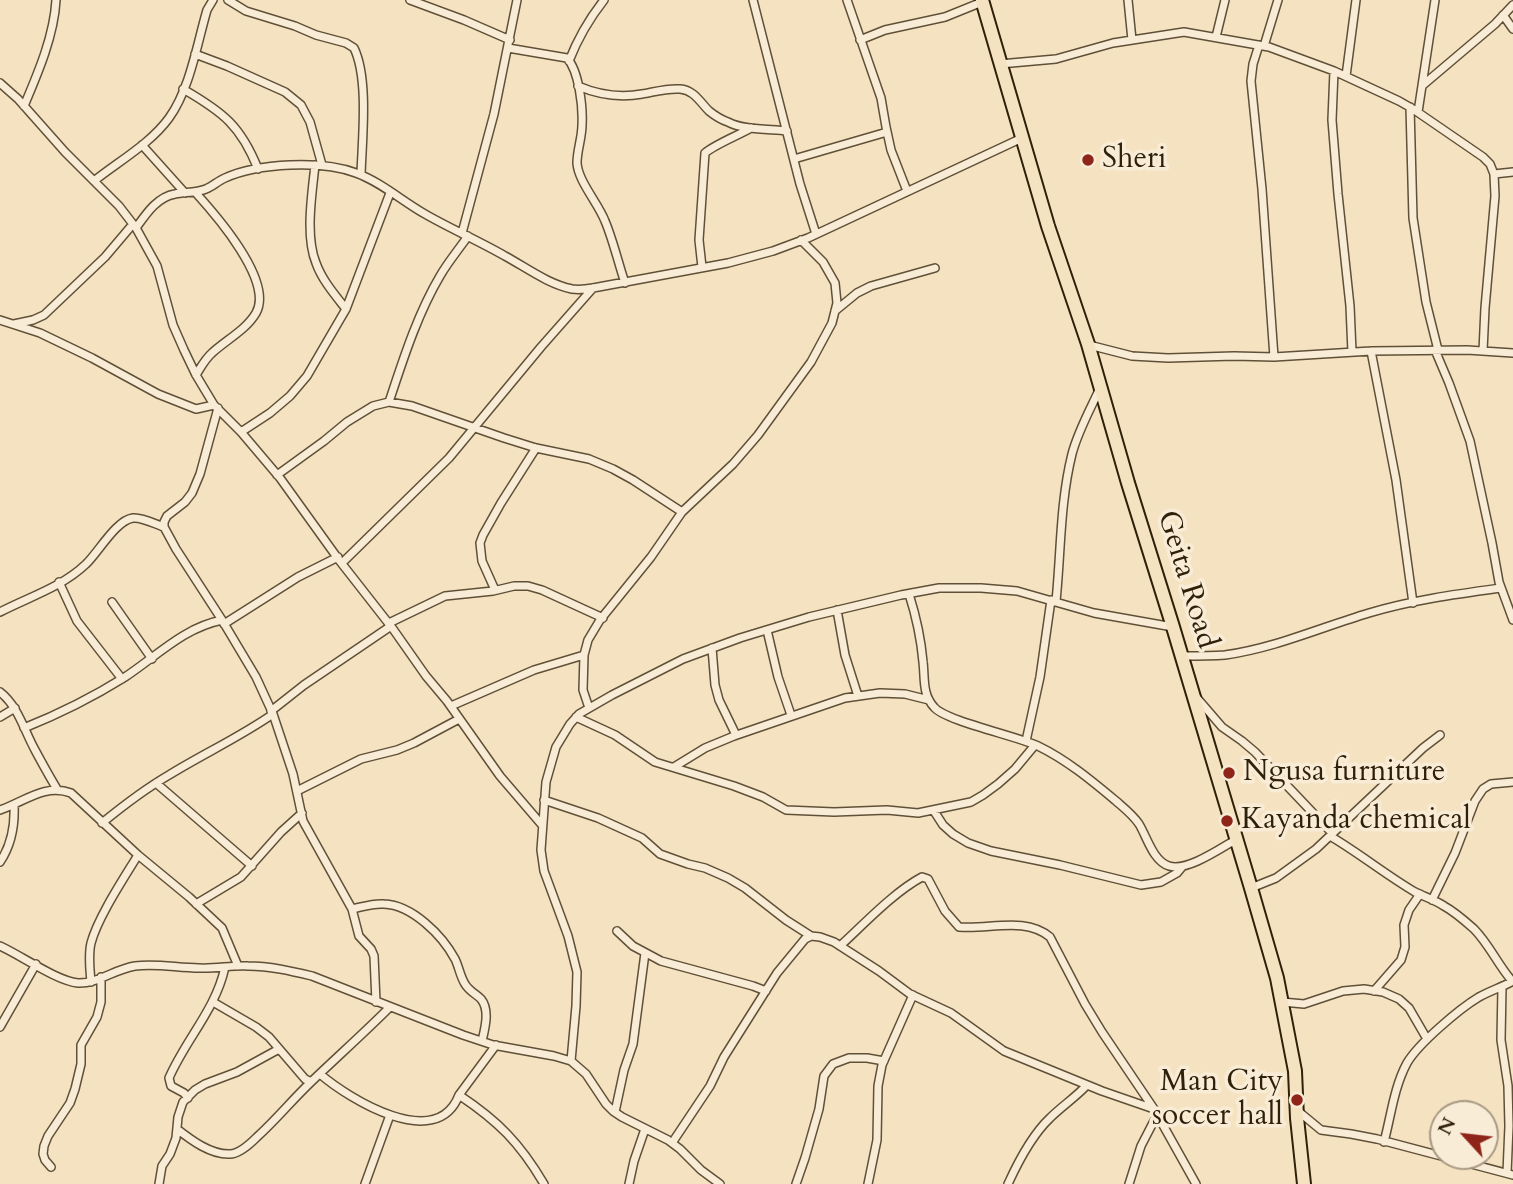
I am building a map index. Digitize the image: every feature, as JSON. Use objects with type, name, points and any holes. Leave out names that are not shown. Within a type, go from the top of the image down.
[{"type":"highway","name":"Geita Road","points":[[982,1],[1048,226],[1088,345],[1251,888],[1282,1002],[1295,1071],[1304,1184]]},
{"type":"street","points":[[24,106],[46,46],[55,15],[56,0]]},
{"type":"street","points":[[94,181],[142,145],[169,117],[183,89],[207,10],[213,0]]},
{"type":"street","points":[[228,0],[246,10],[354,48],[361,73],[360,175]]},
{"type":"street","points":[[410,0],[464,20],[509,44],[567,58],[572,64],[583,124],[577,164],[581,177],[607,225],[625,283]]},
{"type":"street","points":[[389,402],[424,309],[465,235],[494,114],[517,0]]},
{"type":"street","points":[[569,61],[585,28],[604,0]]},
{"type":"street","points":[[752,0],[816,233]]},
{"type":"street","points":[[847,0],[872,67],[891,150],[907,191]]},
{"type":"street","points":[[1128,0],[1132,40]]},
{"type":"street","points":[[1216,37],[1225,0]]},
{"type":"street","points":[[1275,357],[1251,81],[1253,64],[1278,0]]},
{"type":"street","points":[[1346,76],[1356,0]]},
{"type":"street","points":[[1418,112],[1435,0]]},
{"type":"street","points":[[860,40],[885,30],[945,17],[982,1]]},
{"type":"street","points":[[1423,85],[1513,5]]},
{"type":"street","points":[[1503,15],[1513,29]]},
{"type":"street","points":[[1000,64],[1056,59],[1112,43],[1184,32],[1262,45],[1346,76],[1410,107],[1483,157],[1494,174],[1495,195],[1483,351]]},
{"type":"street","points":[[195,54],[285,92],[301,105],[310,122],[318,165],[312,203],[311,244],[315,262],[332,293],[346,309]]},
{"type":"street","points":[[1334,71],[1332,120],[1352,352]]},
{"type":"street","points":[[0,83],[119,206],[134,226],[157,266],[173,325],[196,375],[216,407],[277,475],[451,706],[500,776],[542,825]]},
{"type":"street","points":[[578,86],[604,95],[620,97],[682,89],[702,100],[709,111],[727,122],[787,131]]},
{"type":"street","points":[[183,89],[233,123],[247,143],[258,169]]},
{"type":"street","points":[[1410,107],[1413,218],[1427,310],[1436,350],[1470,441],[1502,592],[1513,620]]},
{"type":"street","points":[[702,267],[699,240],[705,153],[752,127]]},
{"type":"street","points":[[794,159],[887,132]]},
{"type":"street","points":[[14,324],[44,315],[105,257],[161,198],[195,192],[225,178],[258,169],[318,165],[360,175],[552,283],[574,290],[625,283],[773,251],[1022,138]]},
{"type":"street","points":[[142,145],[185,193]]},
{"type":"street","points":[[1494,174],[1513,173]]},
{"type":"street","points":[[195,192],[246,257],[258,287],[259,303],[256,312],[244,327],[209,355],[196,375]]},
{"type":"street","points":[[241,432],[270,413],[290,396],[307,376],[346,309],[390,193]]},
{"type":"street","points":[[589,708],[583,690],[584,655],[588,640],[682,512],[733,464],[758,435],[811,362],[832,323],[837,303],[835,283],[823,262],[802,240]]},
{"type":"street","points":[[835,311],[857,293],[871,286],[935,268]]},
{"type":"street","points":[[24,728],[73,707],[122,679],[152,659],[171,642],[198,627],[223,622],[299,577],[340,560],[449,458],[593,288]]},
{"type":"street","points":[[0,320],[40,333],[158,394],[196,409],[216,407]]},
{"type":"street","points":[[1088,345],[1132,356],[1275,357],[1436,350],[1513,353]]},
{"type":"street","points":[[1371,351],[1399,493],[1413,603]]},
{"type":"street","points":[[1026,741],[1054,600],[1064,489],[1082,426],[1100,388]]},
{"type":"street","points":[[277,475],[364,411],[389,402],[412,406],[536,448],[589,459],[613,469],[682,512]]},
{"type":"street","points":[[216,407],[200,474],[192,493],[167,516],[164,527],[256,677],[272,712],[297,790],[303,821],[352,909],[359,936],[374,956],[376,1002]]},
{"type":"street","points":[[495,590],[482,561],[482,536],[536,448]]},
{"type":"street","points":[[0,612],[86,565],[122,522],[133,518],[164,527]]},
{"type":"street","points":[[59,582],[77,621],[122,679]]},
{"type":"street","points":[[102,822],[137,794],[255,727],[304,685],[390,624],[445,596],[528,586],[603,618]]},
{"type":"street","points":[[571,1061],[577,972],[568,936],[544,871],[541,850],[546,782],[556,747],[576,717],[683,659],[712,648],[809,617],[939,588],[1017,591],[1094,613],[1173,627]]},
{"type":"street","points":[[1182,656],[1225,655],[1270,645],[1370,613],[1452,595],[1513,593]]},
{"type":"street","points":[[909,594],[923,662],[924,685],[935,710],[1051,752],[1125,808],[1137,821],[1157,858],[1165,865],[1175,868],[1195,862],[1237,839]]},
{"type":"street","points":[[113,602],[152,659]]},
{"type":"street","points":[[836,610],[845,655],[858,696]]},
{"type":"street","points":[[767,630],[791,716]]},
{"type":"street","points":[[712,648],[719,700],[736,735]]},
{"type":"street","points":[[451,706],[534,670],[584,655]]},
{"type":"street","points":[[0,692],[9,698],[15,708],[57,789]]},
{"type":"street","points":[[674,767],[705,748],[736,735],[845,698],[880,693],[905,694],[929,700]]},
{"type":"street","points":[[1193,694],[1222,727],[1255,752],[1331,835],[1420,894],[1453,911],[1474,929],[1512,981],[1479,997],[1417,1049],[1407,1064],[1399,1085],[1384,1142]]},
{"type":"street","points":[[0,717],[15,708]]},
{"type":"street","points":[[576,717],[615,735],[655,762],[734,786],[763,797],[786,810],[887,810],[918,813],[971,802],[984,795],[1015,769],[1035,745]]},
{"type":"street","points":[[297,790],[361,759],[414,743],[459,719]]},
{"type":"street","points":[[1251,888],[1276,878],[1316,849],[1440,735]]},
{"type":"street","points":[[1432,900],[1455,853],[1475,801],[1483,789],[1491,784],[1513,782]]},
{"type":"street","points":[[156,783],[252,866]]},
{"type":"street","points":[[0,810],[36,793],[57,789],[71,793],[222,928],[238,966]]},
{"type":"street","points":[[544,800],[598,818],[642,838],[660,854],[728,878],[811,936],[840,946],[913,995],[951,1013],[1004,1051],[1156,1112]]},
{"type":"street","points":[[0,862],[13,833],[14,805]]},
{"type":"street","points":[[934,811],[953,835],[968,843],[991,851],[1141,885],[1161,882],[1177,873],[1183,866]]},
{"type":"street","points":[[196,904],[230,885],[252,866],[281,832],[302,813]]},
{"type":"street","points":[[91,982],[91,946],[94,934],[138,855]]},
{"type":"street","points":[[840,946],[894,897],[922,877],[928,879],[945,911],[959,927],[1019,926],[1042,931],[1050,937],[1085,1004],[1156,1112],[1196,1184]]},
{"type":"street","points":[[1374,990],[1401,960],[1405,947],[1406,918],[1420,894]]},
{"type":"street","points":[[352,909],[382,904],[396,906],[406,909],[428,926],[454,958],[468,988],[486,1007],[482,1041]]},
{"type":"street","points":[[617,931],[633,946],[661,961],[753,985],[766,991]]},
{"type":"street","points":[[672,1143],[778,973],[805,939],[811,936]]},
{"type":"street","points":[[0,946],[68,981],[78,983],[91,982],[126,967],[144,965],[198,968],[266,967],[294,971],[482,1041],[571,1061],[586,1074],[606,1104],[615,1112],[672,1143],[720,1184]]},
{"type":"street","points":[[615,1112],[633,1044],[645,953]]},
{"type":"street","points":[[0,1027],[36,964]]},
{"type":"street","points":[[188,1098],[171,1086],[169,1077],[213,1002],[222,983],[225,967]]},
{"type":"street","points":[[51,1167],[43,1154],[44,1146],[70,1103],[75,1089],[81,1045],[97,1017],[101,1002],[101,977]]},
{"type":"street","points":[[1298,1111],[1321,1130],[1351,1134],[1510,1174],[1508,1086],[1500,1041],[1502,987]]},
{"type":"street","points":[[1282,1002],[1304,1004],[1343,991],[1364,989],[1383,992],[1399,999],[1409,1008],[1427,1039]]},
{"type":"street","points":[[868,1184],[877,1140],[878,1086],[884,1061],[913,995]]},
{"type":"street","points":[[213,1002],[270,1037],[305,1079],[311,1082]]},
{"type":"street","points":[[177,1129],[190,1140],[212,1150],[236,1153],[256,1138],[390,1007]]},
{"type":"street","points":[[320,1074],[350,1096],[390,1115],[401,1119],[435,1119],[450,1112],[459,1095],[496,1045]]},
{"type":"street","points":[[159,1184],[162,1166],[176,1138],[180,1109],[188,1098],[205,1084],[237,1072],[279,1049]]},
{"type":"street","points":[[796,1184],[819,1110],[824,1076],[833,1064],[849,1058],[884,1061]]},
{"type":"street","points":[[1008,1184],[1038,1131],[1087,1085]]},
{"type":"street","points":[[459,1095],[497,1123],[516,1143],[544,1184]]},
{"type":"street","points":[[1129,1184],[1141,1146],[1156,1112]]},
{"type":"street","points":[[365,1184],[390,1115]]},
{"type":"street","points":[[629,1184],[645,1129]]},
{"type":"place","name":"Sheri","points":[[1088,160]]},
{"type":"place","name":"Ngusa furniture","points":[[1229,773]]},
{"type":"place","name":"Kayanda chemical","points":[[1227,821]]},
{"type":"place","name":"Man City soccer hall","points":[[1297,1100]]}]
